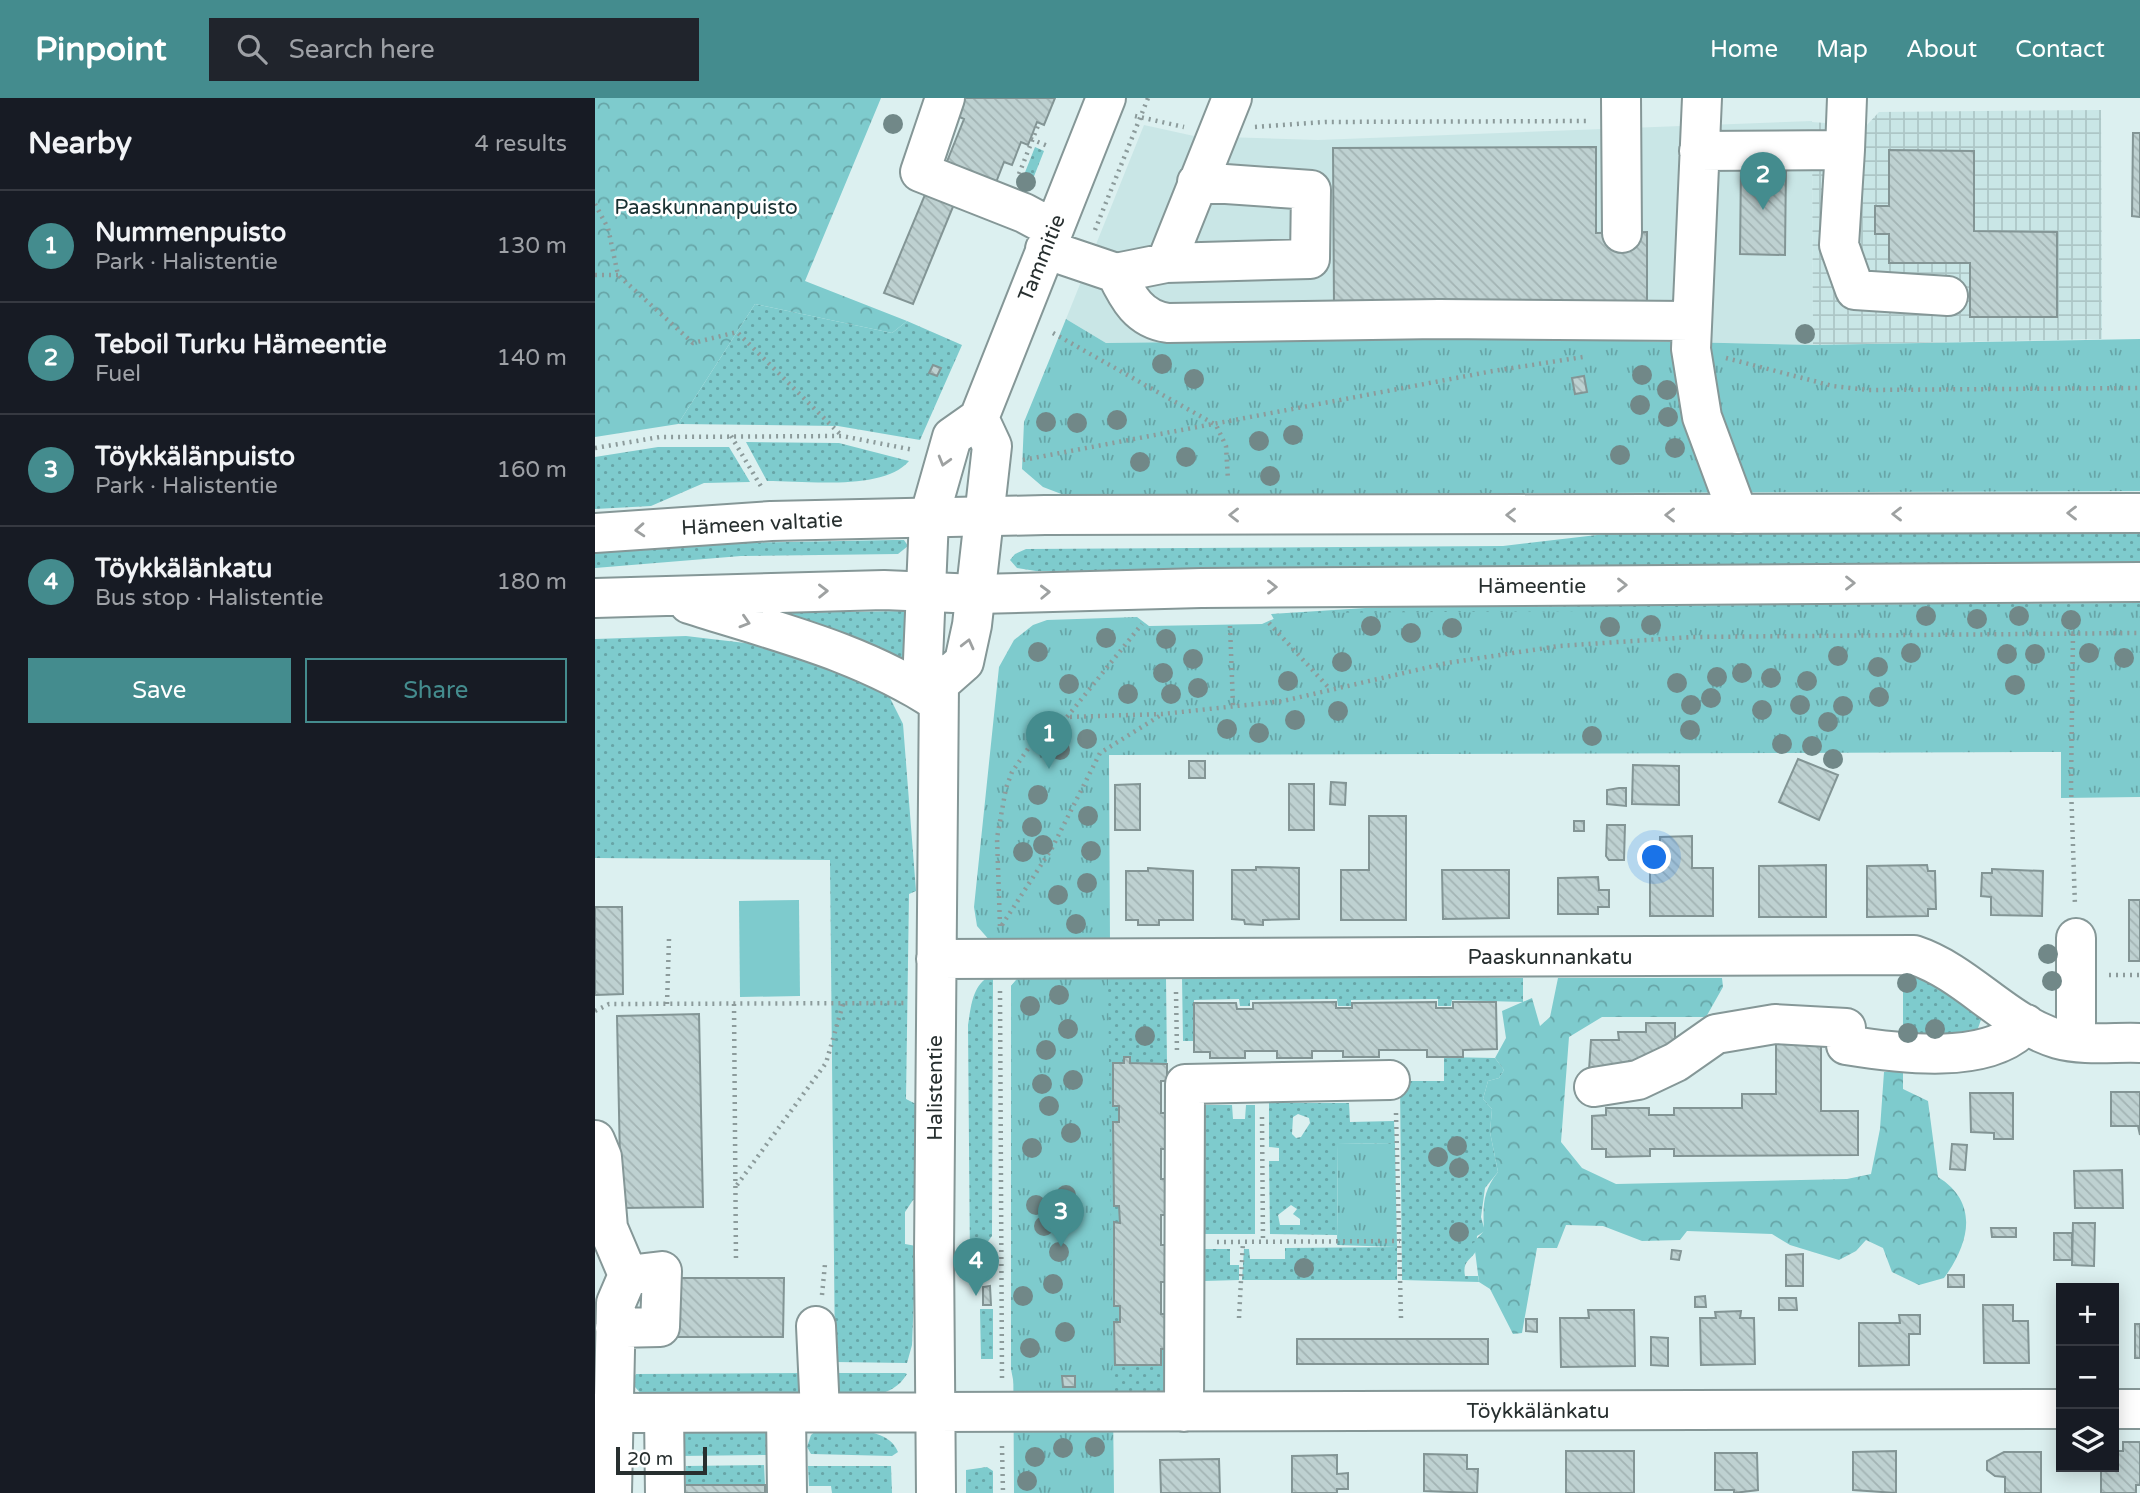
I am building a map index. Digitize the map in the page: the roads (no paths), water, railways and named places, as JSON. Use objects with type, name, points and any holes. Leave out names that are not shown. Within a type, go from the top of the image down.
[{"type":"main road","points":[[946,98],[920,172],[1024,214],[1050,239],[1116,274],[1129,301],[1156,322],[1439,319],[1690,321]]},
{"type":"main road","points":[[1702,98],[1690,321],[1691,349],[1702,417],[1738,514]]},
{"type":"main road","points":[[1847,98],[1839,246],[1855,290],[1948,296]]},
{"type":"main road","name":"Tammitie","points":[[979,418],[1050,239],[1120,107]]},
{"type":"main road","points":[[1621,109],[1622,233]]},
{"type":"main road","points":[[1166,263],[1225,113]]},
{"type":"main road","points":[[1699,152],[1845,150]]},
{"type":"main road","points":[[1116,274],[1166,263],[1310,259],[1311,190],[1197,182]]},
{"type":"main road","points":[[657,594],[867,661],[939,693],[964,662],[977,594],[985,517],[992,446],[979,418],[951,437],[929,518],[985,517],[2140,513]]},
{"type":"main road","name":"Hämeen valtatie","points":[[595,533],[771,521],[929,518]]},
{"type":"main road","name":"Halistentie","points":[[929,518],[923,660],[939,693],[936,1493]]},
{"type":"main road","name":"Hämeentie","points":[[924,591],[977,594],[1201,588],[2140,582]]},
{"type":"main road","points":[[595,598],[657,594],[924,591]]},
{"type":"main road","points":[[2075,1041],[2076,937]]},
{"type":"main road","name":"Paaskunnankatu","points":[[936,959],[1000,944],[1914,955],[1957,974],[2026,1024],[2062,1040],[2140,1043]]},
{"type":"main road","points":[[1594,1087],[1638,1080],[1676,1062],[1716,1034],[1775,1024],[1846,1028],[1846,1045],[1961,1054],[2017,1035],[2026,1024]]},
{"type":"main road","points":[[1184,1412],[1185,1084],[1262,1082],[1393,1091]]},
{"type":"main road","points":[[595,1140],[602,1157],[608,1228],[628,1275],[616,1303],[604,1413],[612,1493]]},
{"type":"main road","points":[[786,1493],[803,1413],[816,1326]]},
{"type":"main road","name":"Töykkälänkatu","points":[[604,1413],[2056,1409]]},
{"type":"main road","points":[[2119,1409],[2140,1409]]},
{"type":"main road","points":[[664,1413],[665,1493]]},
{"type":"place","name":"Teboil Turku Hämeentie","points":[[1763,210]]},
{"type":"place","name":"Nummenpuisto","points":[[1049,769]]},
{"type":"place","name":"Töykkälänpuisto","points":[[1061,1247]]},
{"type":"place","name":"Töykkälänkatu","points":[[976,1296]]},
{"type":"park label","name":"Paaskunnanpuisto","points":[[706,207]]}]
